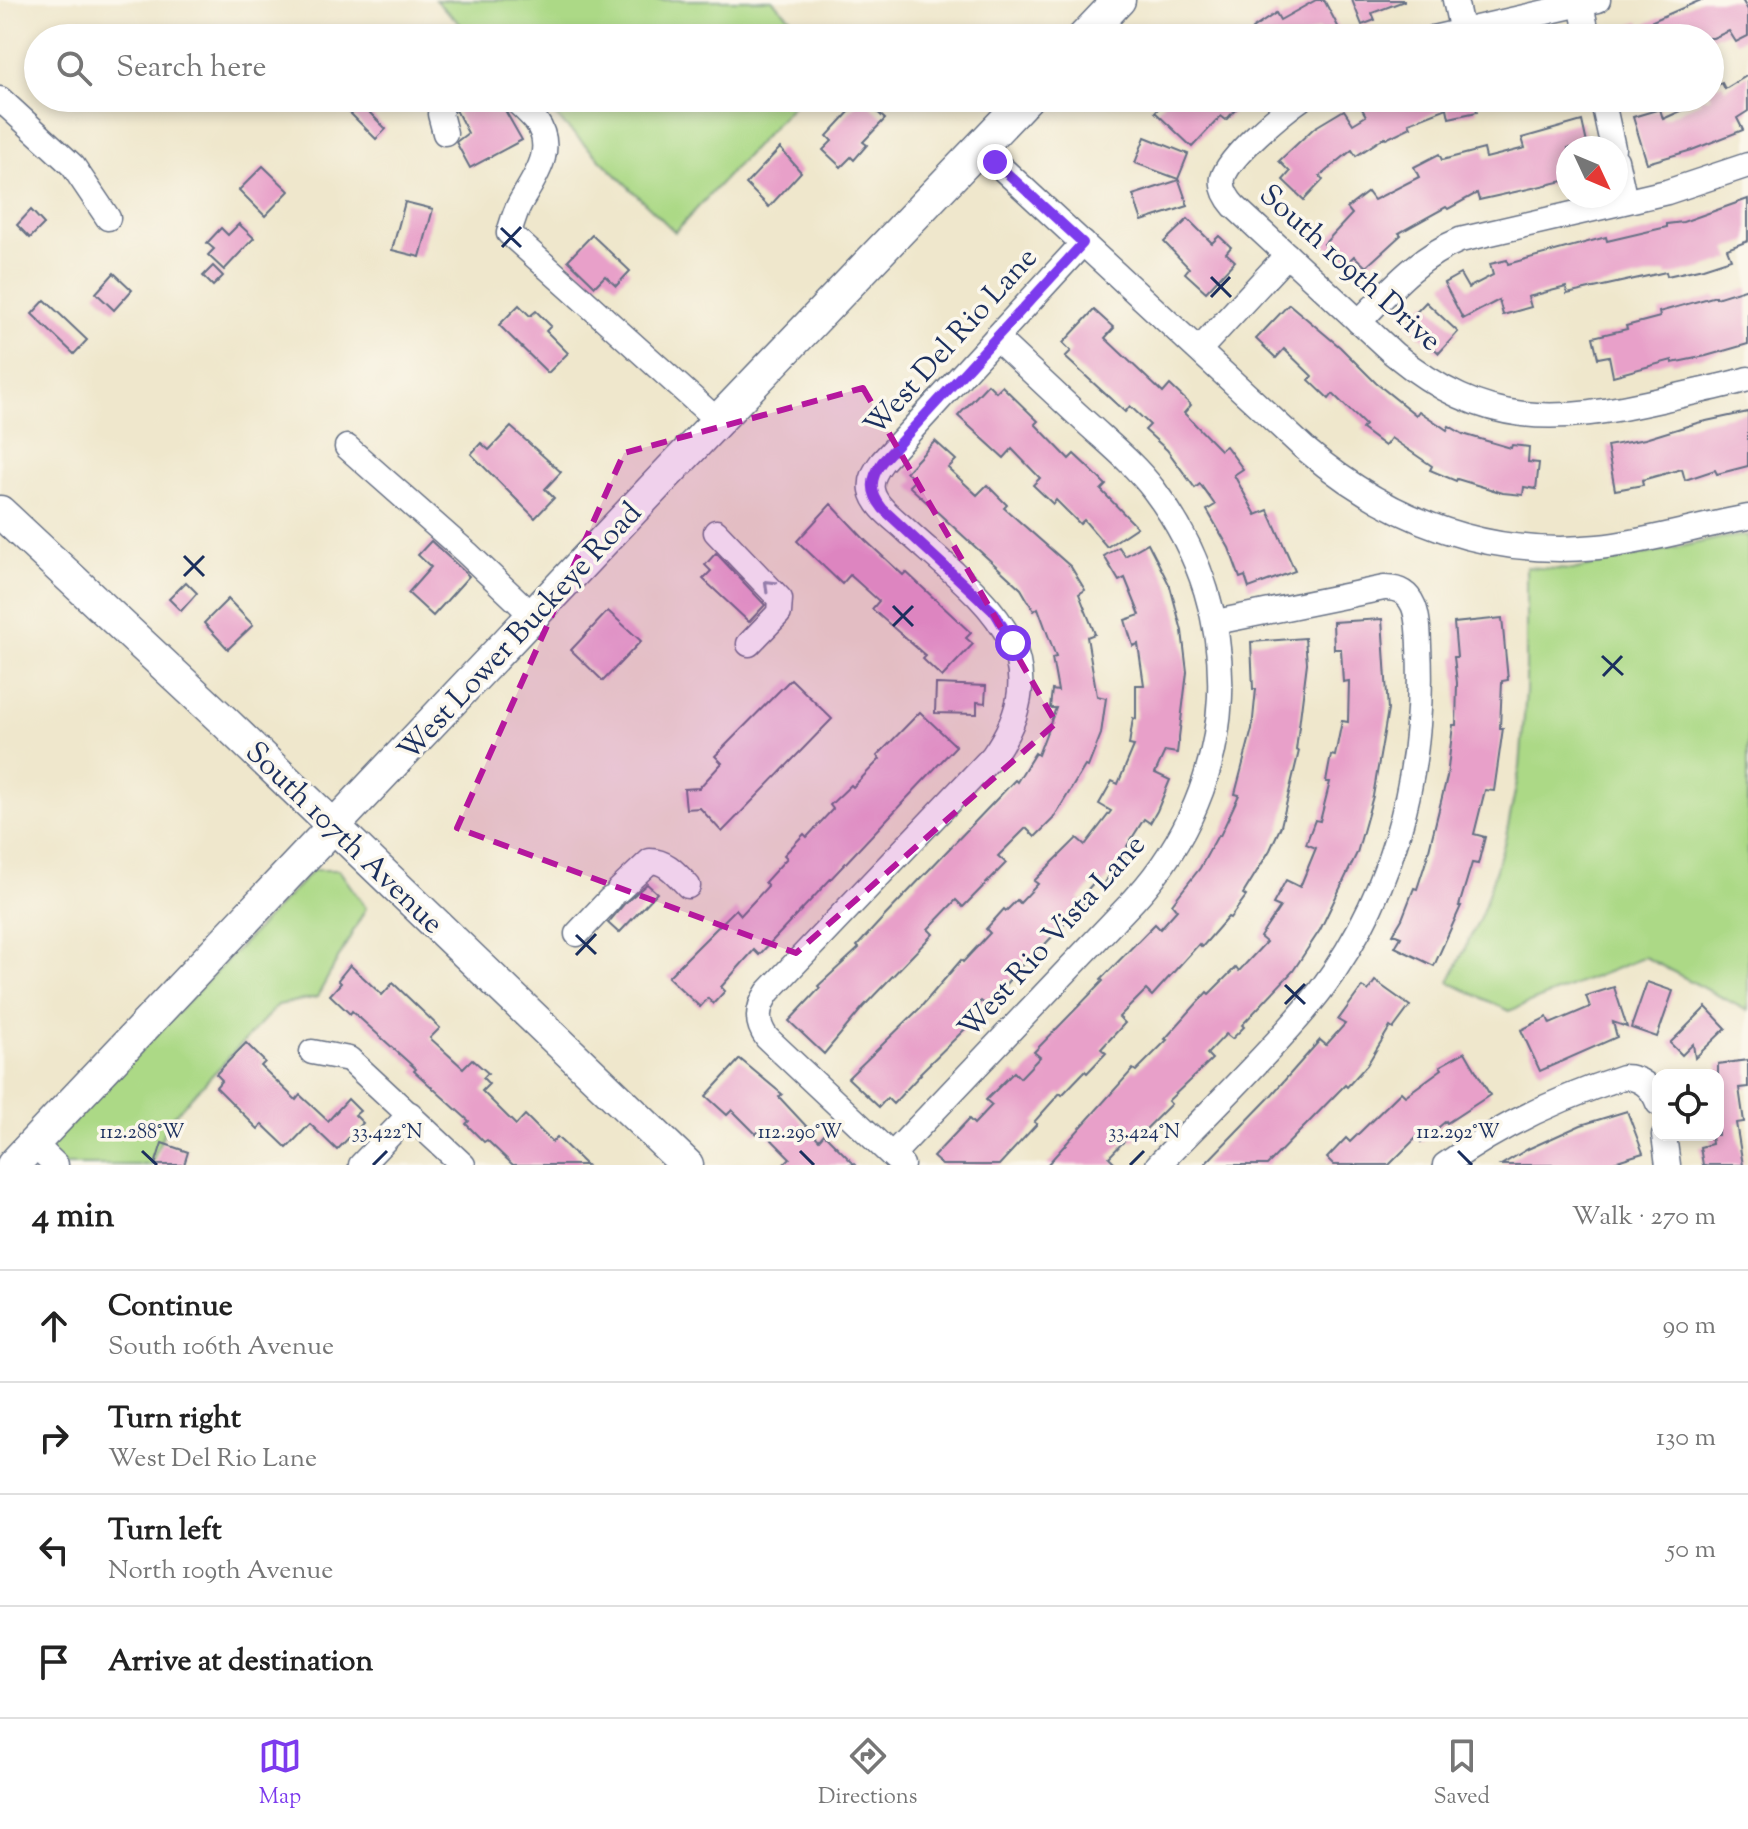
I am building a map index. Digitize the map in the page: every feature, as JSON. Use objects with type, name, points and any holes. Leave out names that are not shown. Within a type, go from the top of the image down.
[{"type":"main road","points":[[1096,24],[1119,0]]},
{"type":"main road","name":"West Lower Buckeye Road","points":[[34,1158],[335,827],[533,616],[710,414],[1014,112]]},
{"type":"main road","name":"South 107th Avenue","points":[[0,512],[335,827],[687,1165]]},
{"type":"street","points":[[1455,0],[1460,24]]},
{"type":"street","points":[[1496,24],[1589,2],[1588,24]]},
{"type":"street","points":[[0,99],[73,166],[108,218]]},
{"type":"street","points":[[440,112],[445,133]]},
{"type":"street","points":[[526,112],[537,123],[545,141],[544,157],[534,182],[519,204],[509,233],[710,414]]},
{"type":"street","name":"South 109th Drive","points":[[1284,112],[1232,163],[1223,177],[1225,193],[1234,206],[1421,375],[1454,394],[1491,408],[1530,415],[1580,416],[1748,379]]},
{"type":"street","points":[[1605,112],[1610,136]]},
{"type":"street","points":[[980,148],[1304,448],[1342,479],[1382,504],[1446,531],[1507,545],[1544,549],[1632,542],[1748,517]]},
{"type":"street","points":[[1628,200],[1695,184],[1748,165]]},
{"type":"street","points":[[1359,322],[1414,266],[1444,246],[1486,232],[1594,208]]},
{"type":"street","name":"West Del Rio Lane","points":[[897,1160],[767,1038],[758,1015],[768,992],[993,756],[1012,724],[1020,691],[1018,658],[1005,627],[983,601],[883,509],[871,487],[882,462],[1083,243]]},
{"type":"street","points":[[1199,350],[1287,255]]},
{"type":"street","name":"West Rio Vista Lane","points":[[897,1160],[1135,899],[1174,849],[1200,794],[1214,747],[1220,681],[1216,622],[1198,567],[1177,526],[1152,488],[1121,454],[996,338]]},
{"type":"street","points":[[347,447],[533,616]]},
{"type":"street","points":[[716,532],[780,599],[779,613],[749,644]]},
{"type":"street","points":[[1158,1165],[1305,1009],[1348,949],[1380,886],[1405,812],[1419,735],[1419,639],[1416,607],[1406,593],[1392,587],[1384,588],[1216,622]]},
{"type":"street","points":[[577,934],[650,861],[667,866],[688,886]]},
{"type":"street","points":[[312,1052],[349,1059],[463,1165]]},
{"type":"street","points":[[1445,1165],[1508,1124],[1574,1094],[1623,1077],[1631,1077],[1652,1094]]},
{"type":"street","points":[[361,1165],[410,1114]]},
{"type":"street","points":[[1665,1141],[1668,1165]]},
{"type":"highlighted area","points":[[863,388],[1056,723],[796,953],[457,828],[624,453]]},
{"type":"green space","points":[[435,0],[772,0],[797,24],[460,24]]},
{"type":"green space","points":[[551,112],[787,112],[675,232]]},
{"type":"green space","points":[[1748,535],[1748,1011],[1645,957],[1509,1011],[1449,982],[1482,913],[1505,841],[1520,767],[1526,691],[1526,567],[1572,570]]},
{"type":"green space","points":[[313,870],[339,870],[366,908],[317,997],[278,1005],[168,1122],[151,1165],[32,1165]]},
{"type":"building","points":[[1316,0],[1324,0],[1337,24],[1260,24],[1276,13],[1280,20]]},
{"type":"building","points":[[1352,0],[1404,0],[1372,13],[1375,20],[1362,24]]},
{"type":"building","points":[[1701,0],[1742,0],[1748,10],[1748,36],[1736,42],[1729,31],[1724,33],[1724,24],[1646,24]]},
{"type":"building","points":[[1748,75],[1748,111],[1737,118],[1743,130],[1647,163],[1633,117],[1650,112],[1661,112],[1663,119],[1679,112],[1724,112],[1725,89]]},
{"type":"building","points":[[349,112],[369,112],[386,129],[376,139]]},
{"type":"building","points":[[457,112],[506,112],[522,140],[470,168],[456,142],[468,133]]},
{"type":"building","points":[[849,112],[877,112],[885,119],[863,142],[867,145],[854,160],[851,157],[841,167],[823,150],[832,141],[827,136]]},
{"type":"building","points":[[1155,112],[1233,112],[1226,120],[1221,116],[1192,147]]},
{"type":"building","points":[[1341,112],[1345,112],[1353,124],[1366,116],[1364,112],[1437,112],[1409,123],[1411,127],[1385,137],[1356,156],[1352,150],[1320,176],[1323,180],[1304,200],[1283,180],[1290,172],[1279,161],[1314,128]]},
{"type":"building","points":[[1448,112],[1477,112],[1449,118]]},
{"type":"building","points":[[1582,121],[1585,136],[1556,136],[1556,183],[1479,200],[1477,193],[1399,233],[1401,235],[1366,267],[1354,256],[1346,264],[1324,244],[1352,214],[1347,208],[1368,192],[1374,200],[1419,177],[1414,167],[1439,154],[1442,160],[1484,149],[1486,158],[1525,148],[1522,138]]},
{"type":"building","points":[[1145,137],[1188,154],[1178,179],[1135,163]]},
{"type":"building","points":[[780,148],[801,172],[769,207],[746,184]]},
{"type":"building","points":[[263,166],[289,191],[265,216],[239,190]]},
{"type":"building","points":[[1179,180],[1188,206],[1142,221],[1133,195]]},
{"type":"building","points":[[1748,199],[1748,241],[1727,249],[1731,259],[1703,268],[1667,276],[1666,272],[1567,294],[1566,287],[1528,297],[1531,307],[1503,315],[1499,300],[1463,319],[1444,283],[1460,274],[1468,288],[1493,275],[1490,264],[1507,260],[1508,264],[1606,237],[1607,241],[1667,227],[1667,224],[1683,222]]},
{"type":"building","points":[[405,202],[433,209],[420,257],[392,250]]},
{"type":"building","points":[[31,210],[44,224],[30,238],[17,225]]},
{"type":"building","points":[[1188,219],[1212,243],[1219,236],[1231,247],[1226,253],[1235,261],[1206,292],[1185,273],[1189,268],[1164,242]]},
{"type":"building","points":[[239,224],[254,238],[224,270],[208,255],[214,249],[207,243],[221,228],[228,235]]},
{"type":"building","points":[[592,235],[630,271],[616,286],[605,276],[595,286],[568,260]]},
{"type":"building","points":[[213,266],[223,276],[213,286],[203,276]]},
{"type":"building","points":[[114,273],[132,290],[114,310],[96,293]]},
{"type":"building","points":[[1748,288],[1748,344],[1613,376],[1609,356],[1598,358],[1593,337],[1660,317],[1659,312]]},
{"type":"building","points":[[45,300],[87,340],[74,354],[32,314]]},
{"type":"building","points":[[1426,302],[1458,332],[1439,353],[1406,323]]},
{"type":"building","points":[[1289,304],[1416,415],[1419,411],[1447,430],[1449,426],[1463,434],[1511,448],[1512,445],[1529,447],[1528,462],[1539,463],[1536,489],[1524,487],[1523,495],[1503,493],[1456,481],[1430,470],[1432,466],[1391,438],[1385,446],[1362,429],[1365,425],[1333,394],[1329,399],[1309,380],[1312,376],[1284,349],[1276,358],[1256,339]]},
{"type":"building","points":[[519,305],[530,316],[536,311],[551,326],[546,331],[568,353],[548,373],[499,325]]},
{"type":"building","points":[[1094,310],[1114,328],[1105,338],[1163,393],[1170,385],[1191,405],[1184,413],[1220,450],[1226,446],[1243,469],[1234,475],[1256,515],[1268,510],[1295,571],[1249,588],[1245,576],[1240,578],[1229,548],[1207,510],[1215,505],[1200,484],[1195,488],[1167,450],[1145,430],[1150,425],[1130,406],[1125,412],[1065,357],[1071,351],[1063,343]]},
{"type":"building","points":[[988,384],[996,392],[1002,386],[1038,421],[1035,424],[1069,459],[1074,454],[1091,470],[1106,485],[1101,490],[1137,527],[1107,547],[1084,520],[1080,524],[1056,500],[1053,504],[1033,485],[1040,478],[1012,449],[1004,458],[958,416]]},
{"type":"building","points":[[1748,412],[1748,466],[1717,474],[1715,470],[1685,480],[1682,469],[1642,480],[1643,485],[1615,490],[1607,446]]},
{"type":"building","points":[[511,427],[561,472],[545,489],[554,498],[535,518],[471,454],[481,443],[489,450]]},
{"type":"building","points":[[935,441],[956,460],[948,468],[977,495],[987,485],[1007,505],[1004,508],[1071,567],[1085,590],[1079,594],[1095,634],[1087,637],[1097,696],[1106,698],[1101,734],[1088,767],[1085,766],[1053,819],[1035,837],[1026,828],[998,856],[1006,863],[963,907],[956,900],[928,929],[933,934],[863,1007],[824,1054],[789,1021],[820,988],[818,986],[859,948],[857,946],[881,920],[1015,780],[1017,782],[1035,753],[1038,755],[1056,708],[1050,708],[1052,690],[1058,691],[1052,658],[1056,657],[1038,608],[1034,611],[1021,589],[909,486],[915,480],[906,472]]},
{"type":"building","points":[[831,504],[866,541],[903,575],[906,572],[971,633],[966,638],[973,644],[942,677],[923,659],[926,656],[872,609],[879,601],[850,575],[842,584],[797,541]]},
{"type":"building","points":[[431,541],[469,576],[433,616],[408,593],[431,567],[418,555]]},
{"type":"building","points":[[1148,543],[1170,586],[1182,631],[1187,672],[1177,753],[1165,751],[1155,773],[1170,780],[1157,811],[1150,823],[1144,819],[1127,846],[1132,850],[1102,885],[1097,879],[1079,899],[1084,903],[1031,959],[1029,957],[987,1006],[981,1001],[961,1022],[967,1027],[893,1104],[887,1098],[879,1107],[848,1078],[920,1008],[961,960],[963,962],[990,933],[986,929],[1004,909],[1006,911],[1017,900],[1020,903],[1038,884],[1034,881],[1077,838],[1085,845],[1111,811],[1099,804],[1112,781],[1118,784],[1134,746],[1129,745],[1133,718],[1136,719],[1136,685],[1144,685],[1138,644],[1133,646],[1125,620],[1140,615],[1125,578],[1119,581],[1104,556],[1119,547],[1125,556]]},
{"type":"building","points":[[716,553],[765,605],[749,622],[703,579],[711,571],[705,565]]},
{"type":"building","points":[[186,582],[197,593],[181,611],[169,599]]},
{"type":"building","points":[[228,599],[253,625],[228,649],[204,623]]},
{"type":"building","points":[[608,611],[641,641],[603,681],[571,650]]},
{"type":"building","points":[[1502,618],[1508,680],[1502,681],[1500,728],[1503,728],[1494,791],[1485,790],[1474,834],[1485,837],[1478,864],[1472,863],[1461,906],[1434,966],[1395,947],[1401,937],[1393,934],[1414,888],[1417,889],[1447,777],[1453,725],[1456,725],[1454,623]]},
{"type":"building","points":[[1382,619],[1388,710],[1373,796],[1357,853],[1320,930],[1293,971],[1242,1025],[1244,1027],[1232,1039],[1226,1034],[1207,1054],[1212,1059],[1168,1101],[1171,1104],[1133,1142],[1128,1137],[1109,1157],[1117,1165],[1047,1165],[1133,1069],[1136,1071],[1167,1040],[1207,992],[1209,994],[1236,967],[1239,971],[1266,942],[1260,937],[1280,907],[1273,904],[1286,880],[1300,887],[1316,848],[1306,844],[1315,820],[1320,821],[1330,782],[1326,782],[1331,755],[1335,756],[1342,721],[1348,722],[1349,681],[1343,682],[1341,649],[1334,649],[1333,622]]},
{"type":"building","points":[[1305,638],[1307,663],[1296,750],[1299,751],[1281,826],[1243,894],[1246,896],[1230,918],[1202,947],[1199,944],[1152,996],[1146,990],[1119,1017],[1125,1023],[1101,1049],[1106,1053],[1062,1095],[1060,1093],[1034,1122],[1037,1124],[999,1165],[942,1165],[933,1157],[969,1119],[974,1124],[992,1105],[986,1100],[1014,1072],[1020,1078],[1040,1057],[1034,1052],[1103,981],[1101,979],[1155,924],[1160,929],[1177,910],[1172,904],[1220,836],[1239,795],[1235,794],[1252,729],[1256,689],[1253,689],[1251,642]]},
{"type":"building","points":[[791,679],[832,719],[722,832],[700,808],[686,809],[684,789],[699,788],[722,763],[715,756]]},
{"type":"building","points":[[936,684],[986,686],[985,703],[977,702],[977,714],[935,713]]},
{"type":"building","points":[[920,712],[956,746],[759,955],[754,950],[721,987],[725,991],[713,1004],[708,998],[700,1007],[668,977],[736,909],[741,915],[768,886],[765,882],[787,858],[784,855],[804,834],[807,837],[833,809],[830,805],[851,785],[853,787],[880,759],[877,756]]},
{"type":"building","points":[[647,884],[657,893],[619,933],[608,923]]},
{"type":"building","points":[[350,965],[382,995],[393,983],[440,1028],[430,1038],[463,1068],[472,1059],[488,1073],[483,1078],[489,1084],[482,1091],[516,1125],[525,1115],[552,1142],[557,1137],[586,1165],[513,1165],[487,1140],[484,1142],[466,1124],[469,1121],[414,1071],[416,1069],[330,995],[341,983],[338,980]]},
{"type":"building","points":[[1375,981],[1410,1006],[1393,1029],[1390,1027],[1367,1065],[1347,1087],[1345,1085],[1267,1165],[1204,1165],[1320,1040],[1326,1045],[1345,1024],[1338,1020],[1362,987],[1368,991]]},
{"type":"building","points":[[1647,982],[1673,991],[1657,1037],[1631,1028]]},
{"type":"building","points":[[1614,987],[1627,1027],[1613,1022],[1617,1037],[1540,1071],[1521,1030],[1547,1017],[1550,1024],[1590,1007],[1586,996]]},
{"type":"building","points":[[1706,1007],[1726,1028],[1695,1058],[1693,1044],[1682,1055],[1670,1043]]},
{"type":"building","points":[[246,1043],[265,1062],[261,1066],[296,1100],[300,1095],[328,1121],[348,1099],[360,1111],[355,1115],[363,1123],[337,1150],[310,1124],[287,1148],[262,1124],[258,1129],[216,1087],[222,1080],[216,1074]]},
{"type":"building","points":[[1465,1052],[1490,1095],[1446,1121],[1421,1142],[1417,1137],[1389,1165],[1334,1165],[1327,1158],[1346,1138],[1350,1142],[1401,1092],[1405,1096],[1442,1069],[1440,1066]]},
{"type":"building","points":[[740,1059],[782,1094],[779,1097],[819,1140],[824,1134],[855,1165],[783,1165],[790,1158],[761,1129],[756,1134],[732,1110],[727,1115],[706,1096]]},
{"type":"building","points":[[1748,1060],[1748,1087],[1739,1088],[1744,1122],[1736,1123],[1743,1165],[1703,1165],[1700,1147],[1712,1144],[1712,1141],[1724,1141],[1724,1069],[1718,1069],[1718,1064]]},
{"type":"building","points":[[1627,1111],[1643,1153],[1604,1165],[1501,1165],[1581,1125]]},
{"type":"building","points":[[162,1143],[188,1152],[184,1165],[155,1165]]},
{"type":"route","points":[[995,162],[1083,243],[882,462],[871,487],[883,509],[995,613],[1013,643]]}]
